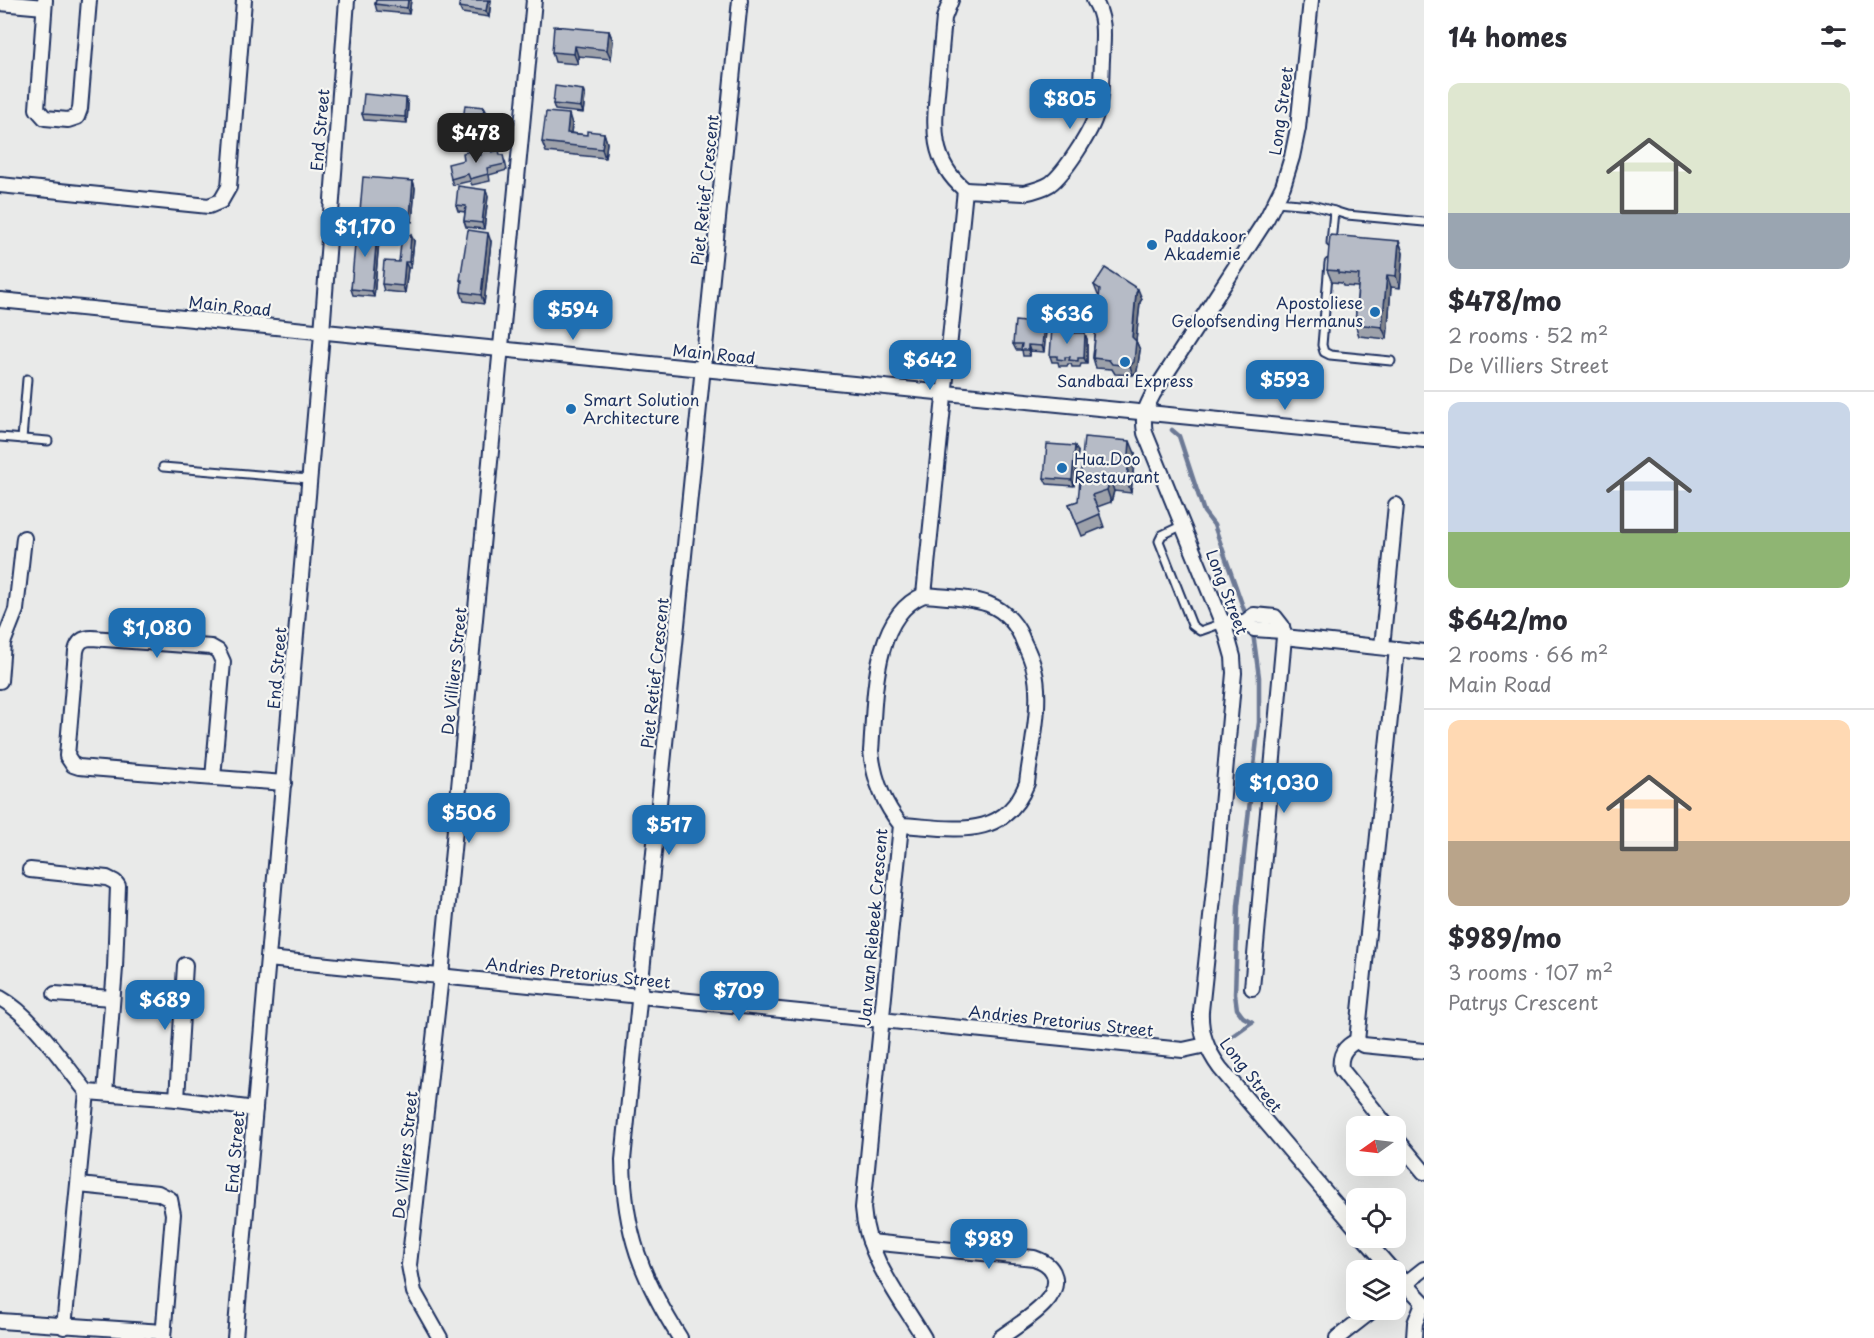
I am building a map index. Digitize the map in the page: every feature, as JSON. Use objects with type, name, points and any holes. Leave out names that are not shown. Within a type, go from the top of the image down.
[{"type":"street","points":[[0,3],[45,3],[37,109],[45,118],[71,120],[77,117],[80,109],[89,0]]},
{"type":"street","points":[[0,185],[209,206],[221,201],[229,188],[244,0]]},
{"type":"street","name":"End Street","points":[[235,1338],[284,783],[347,0]]},
{"type":"street","name":"De Villiers Street","points":[[440,1338],[414,1292],[409,1265],[441,976],[534,0]]},
{"type":"street","name":"Piet Retief Crescent","points":[[680,1338],[652,1292],[632,1239],[625,1206],[623,1160],[740,0]]},
{"type":"street","points":[[951,0],[944,18],[935,130],[939,154],[944,165],[965,190],[1024,193],[1051,183],[1066,167],[1092,126],[1098,106],[1104,28],[1101,13],[1094,0]]},
{"type":"street","name":"Long Street","points":[[1311,0],[1298,128],[1288,172],[1276,202],[1143,413],[1145,433],[1222,623],[1233,657],[1234,690],[1201,1011],[1202,1034],[1206,1046],[1220,1068],[1346,1216]]},
{"type":"street","points":[[901,825],[977,828],[995,822],[1010,811],[1017,803],[1027,783],[1037,699],[1034,668],[1023,639],[1007,616],[980,601],[924,595],[965,190]]},
{"type":"street","name":"Main Road","points":[[0,300],[1424,440]]},
{"type":"street","points":[[1382,647],[1396,505]]},
{"type":"street","points":[[0,681],[3,643],[16,610],[24,538]]},
{"type":"street","name":"Jan van Riebeek Crescent","points":[[924,595],[905,608],[889,633],[878,663],[872,764],[880,790],[901,825],[863,1208],[870,1242],[885,1275],[924,1338]]},
{"type":"street","points":[[1222,623],[1245,622],[1254,628],[1284,634],[1424,652]]},
{"type":"street","points":[[1252,988],[1284,634]]},
{"type":"street","points":[[213,778],[223,662],[219,651],[211,648],[92,638],[79,643],[75,651],[67,752],[70,763],[76,767],[213,778],[284,783]]},
{"type":"street","points":[[1357,1041],[1397,649]]},
{"type":"street","points":[[30,870],[107,878],[116,882],[119,891],[105,1093]]},
{"type":"street","name":"Andries Pretorius Street","points":[[268,959],[1183,1050],[1206,1046]]},
{"type":"street","points":[[177,1099],[185,964]]},
{"type":"street","points":[[56,994],[112,998]]},
{"type":"street","points":[[0,998],[25,1017],[87,1092],[64,1327]]},
{"type":"street","points":[[1357,1041],[1363,1045],[1424,1051]]},
{"type":"street","points":[[1357,1041],[1342,1052],[1341,1069],[1379,1116]]},
{"type":"street","points":[[87,1092],[255,1108]]},
{"type":"street","points":[[1406,1150],[1424,1172]]},
{"type":"street","points":[[0,1322],[49,1332],[64,1327],[163,1335],[172,1214],[170,1199],[158,1193],[79,1185]]},
{"type":"street","points":[[870,1242],[1034,1258],[1046,1264],[1051,1269],[1055,1281],[1053,1294],[1045,1304],[1000,1338]]},
{"type":"street","points":[[1373,1248],[1383,1260]]},
{"type":"street","points":[[1406,1283],[1424,1269]]},
{"type":"street","points":[[1406,1292],[1424,1303],[1415,1323],[1414,1338]]},
{"type":"street","points":[[1337,1338],[1360,1320]]},
{"type":"lane","points":[[1276,202],[1312,205],[1347,215],[1424,222]]},
{"type":"lane","points":[[1334,211],[1322,349],[1330,355],[1391,361]]},
{"type":"lane","points":[[22,439],[27,379]]},
{"type":"lane","points":[[0,438],[48,441]]},
{"type":"lane","points":[[163,467],[309,479]]},
{"type":"lane","points":[[1183,525],[1162,535],[1159,541],[1192,625],[1200,631],[1222,623]]},
{"type":"building","points":[[376,0],[408,0],[407,8],[375,4]]},
{"type":"building","points":[[460,0],[488,0],[486,11],[459,7]]},
{"type":"building","points":[[554,26],[609,31],[607,50],[575,46],[574,54],[552,52]]},
{"type":"building","points":[[555,86],[583,90],[581,107],[553,104]]},
{"type":"building","points":[[364,94],[406,98],[405,117],[362,114]]},
{"type":"building","points":[[465,105],[484,107],[481,131],[462,129]]},
{"type":"building","points":[[546,112],[569,114],[567,133],[587,135],[587,131],[604,133],[602,149],[542,142]]},
{"type":"building","points":[[491,147],[492,152],[499,150],[505,164],[487,168],[488,174],[470,179],[468,174],[451,179],[448,164],[464,160],[463,153],[474,150],[476,156],[481,155],[479,150]]},
{"type":"building","points":[[363,177],[413,181],[410,216],[360,211]]},
{"type":"building","points":[[458,186],[486,190],[482,223],[464,221],[466,206],[456,205]]},
{"type":"building","points":[[363,222],[378,223],[372,291],[351,289],[356,234],[362,235]]},
{"type":"building","points":[[468,230],[488,233],[481,295],[461,292],[462,280],[460,280]]},
{"type":"building","points":[[402,234],[411,235],[409,262],[405,262],[403,286],[382,284],[384,261],[399,262]]},
{"type":"building","name":"Apostoliese Geloofsending Hermanus","points":[[1330,235],[1399,241],[1396,276],[1387,275],[1382,327],[1355,324],[1359,275],[1327,270]]},
{"type":"building","points":[[1105,268],[1138,289],[1132,337],[1136,341],[1134,362],[1130,366],[1112,364],[1109,360],[1093,358],[1100,289],[1094,285]]},
{"type":"building","points":[[1015,321],[1044,324],[1042,346],[1028,345],[1028,350],[1021,350],[1022,344],[1013,344]]},
{"type":"building","points":[[1052,328],[1072,330],[1072,333],[1085,333],[1084,358],[1078,358],[1078,361],[1069,360],[1070,357],[1065,357],[1065,360],[1057,359],[1057,356],[1050,356]]},
{"type":"building","points":[[1084,437],[1130,441],[1127,480],[1110,479],[1107,490],[1092,495],[1100,514],[1077,524],[1069,504],[1078,501]]},
{"type":"building","name":"Hua.Doo Restaurant","points":[[1047,444],[1075,446],[1072,480],[1044,478]]},
{"type":"waterway","points":[[1172,430],[1179,436],[1204,512],[1214,525],[1244,610]]},
{"type":"waterway","points":[[1252,1022],[1243,1017],[1237,1009],[1235,994],[1238,906],[1259,722],[1259,677],[1253,633]]},
{"type":"waterway","points":[[1224,1042],[1252,1022]]},
{"type":"place","name":"Paddakoor Akademie","points":[[1152,245]]},
{"type":"place","name":"Apostoliese Geloofsending Hermanus","points":[[1375,312]]},
{"type":"place","name":"Sandbaai Express","points":[[1125,362]]},
{"type":"place","name":"Smart Solution Architecture","points":[[571,409]]},
{"type":"place","name":"Hua.Doo Restaurant","points":[[1062,468]]}]
